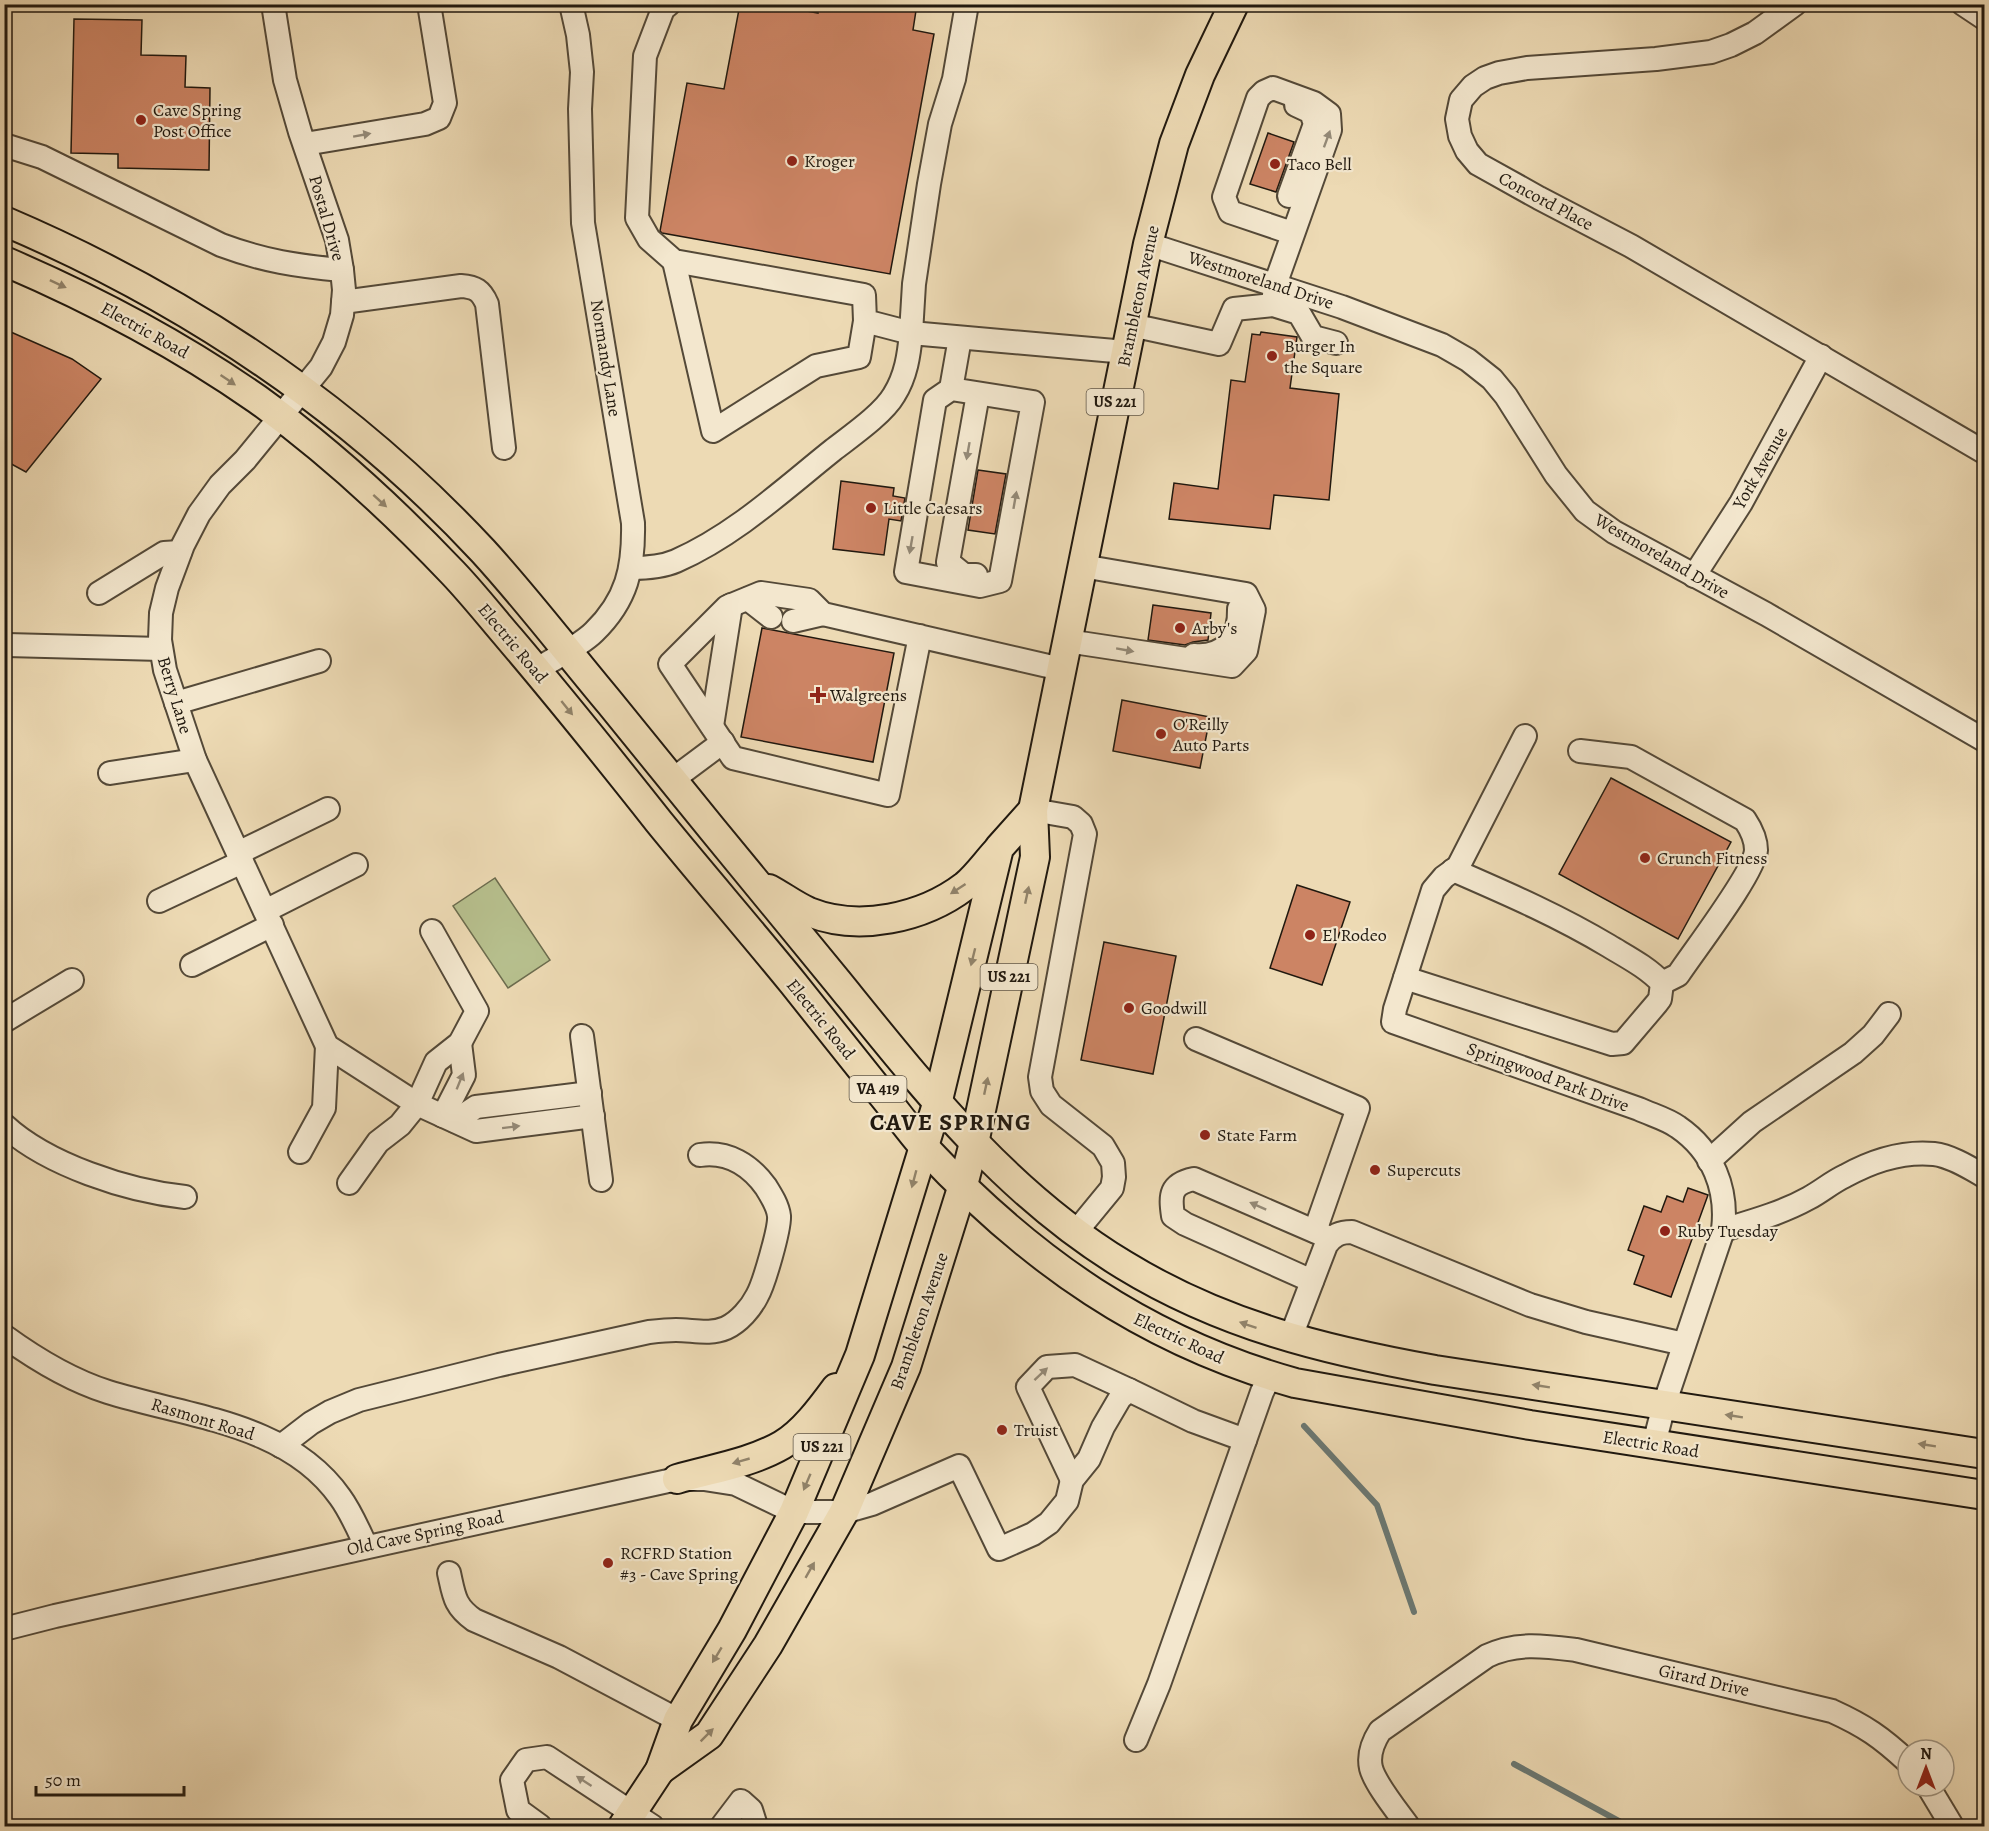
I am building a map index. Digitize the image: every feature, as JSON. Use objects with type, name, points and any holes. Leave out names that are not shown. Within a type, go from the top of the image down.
[{"type":"main road","name":"Brambleton Avenue","points":[[660,1770],[709,1736],[768,1645],[844,1512],[906,1367],[974,1143],[1035,857],[1033,810],[1148,244],[1174,144],[1200,75],[1234,4]]},
{"type":"main road","name":"Electric Road","points":[[4,221],[66,247],[131,280],[197,318],[304,390],[366,439],[434,501],[485,554],[566,651],[937,1104],[1008,1178],[1075,1233],[1125,1266],[1179,1295],[1235,1320],[1290,1339],[1382,1361],[1984,1454]]},
{"type":"main road","name":"Electric Road","points":[[4,261],[57,283],[110,309],[205,364],[281,417],[334,459],[400,519],[456,576],[536,670],[923,1145],[1026,1243],[1071,1278],[1118,1309],[1201,1351],[1295,1383],[1530,1425],[1984,1495]]},
{"type":"main road","name":"Brambleton Avenue","points":[[636,1822],[660,1770],[678,1720],[732,1630],[794,1512],[860,1355],[937,1104],[999,848],[1033,810]]},
{"type":"main road","points":[[754,880],[809,912],[850,922],[895,919],[933,905],[966,885],[999,848]]},
{"type":"main road","points":[[676,1479],[750,1459],[783,1444],[815,1416],[860,1355]]},
{"type":"main road","points":[[1270,1376],[1280,1357],[1338,1364],[1382,1361]]},
{"type":"street","name":"Postal Drive","points":[[273,4],[285,80],[337,240],[342,270],[343,302],[342,315],[334,342],[321,367],[281,417]]},
{"type":"street","points":[[304,144],[424,124],[439,118],[445,103],[429,4]]},
{"type":"street","name":"Normandy Lane","points":[[536,670],[593,634],[610,614],[623,593],[631,568],[633,552],[633,523],[584,223],[580,109],[582,72],[578,35],[571,4]]},
{"type":"street","points":[[669,4],[663,9],[645,56],[638,218],[649,239],[674,261],[864,295],[865,321],[859,357],[816,366],[712,430],[674,261]]},
{"type":"street","points":[[631,568],[653,567],[674,561],[718,540],[875,416],[894,396],[908,362],[914,284],[929,184],[940,124],[954,79],[967,4]]},
{"type":"street","name":"Concord Place","points":[[1796,4],[1755,33],[1711,52],[1656,59],[1527,68],[1499,73],[1479,82],[1461,99],[1457,119],[1460,136],[1467,151],[1478,164],[1631,246],[1984,452]]},
{"type":"street","points":[[1963,4],[1984,18]]},
{"type":"street","points":[[1274,295],[1285,231],[1330,130],[1329,114],[1314,103],[1273,88],[1258,98],[1224,197],[1230,212],[1285,231]]},
{"type":"street","points":[[4,145],[42,157],[221,245],[251,256],[289,265],[342,270]]},
{"type":"street","name":"Westmoreland Drive","points":[[1148,244],[1274,295],[1342,307],[1442,345],[1468,360],[1492,379],[1506,396],[1556,475],[1585,511],[1614,532],[1854,663],[1984,740]]},
{"type":"street","points":[[343,302],[461,286],[474,287],[482,294],[487,304],[504,448]]},
{"type":"street","points":[[865,321],[911,333],[960,338],[1128,339],[1219,344],[1234,309],[1274,295]]},
{"type":"street","points":[[1274,295],[1299,313],[1313,337],[1335,343]]},
{"type":"street","points":[[951,388],[1033,402],[1000,581],[980,586],[906,572],[935,400],[951,388],[960,338]]},
{"type":"street","name":"York Avenue","points":[[1694,576],[1741,503],[1821,356]]},
{"type":"street","points":[[978,393],[948,562],[964,575],[987,575],[1004,558]]},
{"type":"street","name":"Berry Lane","points":[[281,417],[245,460],[220,485],[199,514],[180,552],[167,588],[161,613],[161,649],[165,670],[195,760],[327,1046]]},
{"type":"street","points":[[99,593],[164,553],[180,552]]},
{"type":"street","points":[[1067,640],[1232,666],[1246,651],[1254,610],[1246,594],[1082,566]]},
{"type":"street","points":[[823,614],[809,600],[761,593],[727,607],[670,664],[733,758],[888,795],[920,636]]},
{"type":"street","points":[[740,602],[771,617]]},
{"type":"street","points":[[672,780],[717,734],[740,602]]},
{"type":"street","points":[[793,621],[823,614],[1061,669]]},
{"type":"street","points":[[7,645],[161,649]]},
{"type":"street","points":[[176,703],[319,661]]},
{"type":"street","name":"Springwood Park Drive","points":[[1525,736],[1458,867],[1444,877],[1433,890],[1393,1017],[1396,1024],[1585,1090],[1677,1125],[1695,1140],[1709,1161],[1723,1190],[1725,1211],[1723,1230],[1664,1405],[1654,1444]]},
{"type":"street","points":[[1580,751],[1631,757],[1745,820],[1753,832],[1756,851],[1746,875],[1678,975],[1662,983]]},
{"type":"street","points":[[110,773],[195,760]]},
{"type":"street","points":[[159,901],[328,809]]},
{"type":"street","points":[[1033,810],[1073,818],[1081,824],[1085,834],[1040,1077],[1042,1091],[1051,1106],[1103,1146],[1113,1163],[1112,1188],[1075,1233]]},
{"type":"street","points":[[192,965],[356,865]]},
{"type":"street","points":[[1454,870],[1509,893],[1553,915],[1636,962],[1662,983]]},
{"type":"street","points":[[349,1183],[378,1142],[400,1125],[417,1104],[436,1062],[460,1043],[477,1011],[432,931]]},
{"type":"street","points":[[1405,978],[1612,1044],[1623,1043],[1657,1003],[1660,999],[1662,983]]},
{"type":"street","points":[[4,1021],[72,980]]},
{"type":"street","points":[[1709,1161],[1752,1122],[1853,1053],[1873,1035],[1889,1014]]},
{"type":"street","points":[[582,1036],[602,1180]]},
{"type":"street","points":[[1196,1039],[1358,1108],[1319,1233],[1326,1245],[1290,1339]]},
{"type":"street","points":[[449,1119],[465,1075],[460,1043]]},
{"type":"street","points":[[327,1046],[417,1104],[476,1131],[593,1116]]},
{"type":"street","points":[[300,1152],[324,1108],[327,1046]]},
{"type":"street","points":[[449,1119],[476,1107],[590,1093]]},
{"type":"street","points":[[4,1125],[41,1152],[65,1165],[128,1186],[166,1196],[185,1197]]},
{"type":"street","points":[[1723,1230],[1777,1214],[1809,1198],[1844,1176],[1874,1162],[1892,1157],[1936,1154],[1969,1167],[1984,1176]]},
{"type":"street","points":[[281,1446],[311,1423],[359,1400],[499,1365],[649,1332],[716,1331],[728,1327],[744,1314],[760,1291],[778,1228],[779,1214],[772,1196],[756,1173],[739,1161],[723,1155],[700,1155]]},
{"type":"street","points":[[1312,1281],[1185,1224],[1173,1216],[1171,1200],[1173,1191],[1181,1181],[1194,1179],[1319,1233],[1352,1232],[1530,1305],[1586,1322],[1684,1344]]},
{"type":"street","name":"Rasmont Road","points":[[4,1336],[34,1358],[70,1377],[107,1392],[240,1428],[281,1446],[305,1462],[340,1497],[366,1546]]},
{"type":"street","points":[[1129,1390],[1120,1398],[1103,1427],[1089,1459],[1072,1480],[1028,1387],[1047,1367],[1075,1365],[1129,1390],[1193,1421],[1245,1440]]},
{"type":"street","points":[[1136,1740],[1159,1684],[1262,1392],[1270,1376]]},
{"type":"street","name":"Old Cave Spring Road","points":[[4,1629],[366,1546],[676,1479],[704,1479],[736,1484],[794,1512],[844,1512],[872,1504],[959,1466],[999,1549],[1033,1534],[1049,1523],[1067,1501],[1072,1480]]},
{"type":"street","points":[[449,1573],[455,1600],[463,1612],[474,1620],[559,1657],[678,1720]]},
{"type":"street","name":"Girard Drive","points":[[1408,1827],[1371,1769],[1370,1755],[1380,1731],[1486,1656],[1519,1646],[1576,1650],[1832,1711],[1858,1723],[1883,1739],[1896,1751]]},
{"type":"street","points":[[540,1827],[518,1810],[512,1780],[526,1760],[547,1757],[636,1822]]},
{"type":"street","points":[[1936,1798],[1952,1827]]},
{"type":"street","points":[[722,1827],[741,1801],[751,1810],[756,1827]]},
{"type":"green space","points":[[495,878],[550,960],[508,988],[453,906]]},
{"type":"building","name":"Kroger","points":[[740,4],[769,4],[818,13],[819,4],[917,4],[913,30],[934,34],[890,274],[660,231],[687,83],[724,89]]},
{"type":"building","name":"Cave Spring Post Office","points":[[74,19],[142,20],[141,55],[186,56],[185,87],[210,88],[209,170],[118,168],[118,154],[71,153]]},
{"type":"building","name":"Taco Bell","points":[[1268,133],[1294,142],[1276,192],[1250,184]]},
{"type":"building","points":[[4,329],[72,359],[101,379],[26,472],[4,460]]},
{"type":"building","points":[[1261,332],[1297,337],[1290,388],[1339,394],[1329,500],[1274,495],[1270,529],[1169,519],[1174,483],[1218,489],[1231,380],[1245,382],[1252,334],[1260,335]]},
{"type":"building","points":[[978,470],[1006,474],[995,534],[968,530]]},
{"type":"building","name":"Little Caesars","points":[[841,481],[894,488],[893,496],[905,498],[901,521],[889,519],[884,555],[833,549]]},
{"type":"building","name":"Arby's","points":[[1153,605],[1211,613],[1208,640],[1185,645],[1148,640]]},
{"type":"building","name":"Walgreens","points":[[762,628],[894,653],[873,762],[741,737]]},
{"type":"building","name":"O'Reilly Auto Parts","points":[[1122,700],[1210,717],[1200,768],[1113,751]]},
{"type":"building","name":"Crunch Fitness","points":[[1611,778],[1731,842],[1678,939],[1559,874]]},
{"type":"building","name":"El Rodeo","points":[[1297,885],[1350,902],[1322,985],[1270,968]]},
{"type":"building","name":"Goodwill","points":[[1104,942],[1176,956],[1153,1074],[1081,1060]]},
{"type":"building","name":"Ruby Tuesday","points":[[1688,1188],[1708,1195],[1671,1297],[1634,1284],[1644,1256],[1628,1250],[1644,1206],[1661,1212],[1667,1196],[1683,1202]]},
{"type":"waterway","points":[[1304,1426],[1377,1505],[1414,1612]]},
{"type":"waterway","points":[[1514,1764],[1628,1826]]},
{"type":"place","name":"Cave Spring Post Office","points":[[141,120]]},
{"type":"place","name":"Kroger","points":[[792,161]]},
{"type":"place","name":"Taco Bell","points":[[1275,164]]},
{"type":"place","name":"Burger In the Square","points":[[1272,356]]},
{"type":"place","name":"Little Caesars","points":[[871,508]]},
{"type":"place","name":"Arby's","points":[[1180,628]]},
{"type":"place","name":"Walgreens","points":[[818,695]]},
{"type":"place","name":"O'Reilly Auto Parts","points":[[1161,734]]},
{"type":"place","name":"Crunch Fitness","points":[[1645,858]]},
{"type":"place","name":"El Rodeo","points":[[1310,935]]},
{"type":"place","name":"Goodwill","points":[[1129,1008]]},
{"type":"place","name":"State Farm","points":[[1205,1135]]},
{"type":"place","name":"Supercuts","points":[[1375,1170]]},
{"type":"place","name":"Ruby Tuesday","points":[[1665,1231]]},
{"type":"place","name":"Truist","points":[[1002,1430]]},
{"type":"place","name":"RCFRD Station #3 - Cave Spring","points":[[608,1563]]},
{"type":"district","name":"CAVE SPRING","points":[[951,1122]]}]
